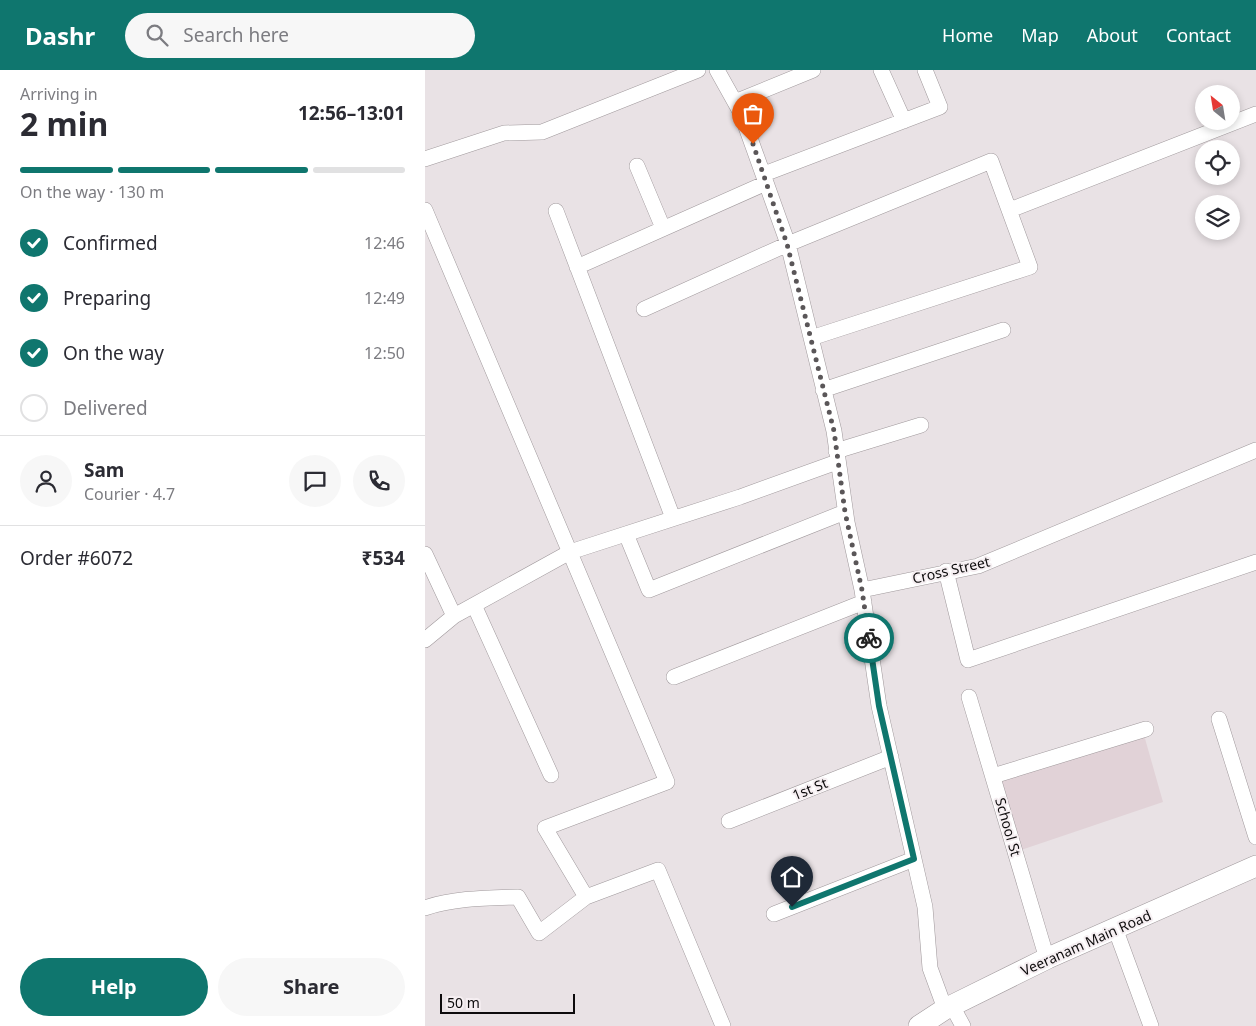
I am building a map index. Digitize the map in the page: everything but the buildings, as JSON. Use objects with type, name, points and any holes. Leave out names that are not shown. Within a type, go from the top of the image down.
[{"type":"main road","name":"Veeranam Main Road","points":[[919,1026],[949,1007],[1047,959],[1256,866]]},
{"type":"street","points":[[425,159],[504,133],[541,132],[698,70]]},
{"type":"street","points":[[717,70],[735,102],[765,178],[787,244],[834,431],[845,512],[863,596],[879,706],[925,907],[930,968],[949,1007],[963,1026]]},
{"type":"street","points":[[735,102],[813,70]]},
{"type":"street","points":[[881,70],[904,121]]},
{"type":"street","points":[[577,267],[663,228],[765,178],[940,107],[925,70]]},
{"type":"street","points":[[1010,210],[1256,114]]},
{"type":"street","points":[[644,309],[787,244],[991,161],[1030,267],[811,338]]},
{"type":"street","points":[[637,166],[663,228]]},
{"type":"street","points":[[425,210],[507,409],[570,552],[667,782],[545,828],[585,897]]},
{"type":"street","points":[[556,211],[673,518]]},
{"type":"street","points":[[823,390],[1003,330]]},
{"type":"street","points":[[425,640],[454,616],[570,552],[740,497],[836,456],[921,425]]},
{"type":"street","name":"Cross Street","points":[[674,677],[863,596],[946,571],[978,566],[1036,540],[1256,450]]},
{"type":"street","points":[[626,534],[649,590],[845,512]]},
{"type":"street","points":[[425,554],[454,616]]},
{"type":"street","points":[[946,571],[968,660],[1256,562]]},
{"type":"street","points":[[474,605],[551,775]]},
{"type":"street","name":"School St","points":[[969,696],[1047,959]]},
{"type":"street","points":[[1219,719],[1256,837]]},
{"type":"street","points":[[993,776],[1145,729]]},
{"type":"street","name":"1st St","points":[[729,821],[891,757]]},
{"type":"street","points":[[774,914],[914,859]]},
{"type":"street","points":[[425,908],[486,898],[517,896],[539,933],[585,897],[658,870],[723,1026]]},
{"type":"street","points":[[1115,928],[1151,1026]]},
{"type":"shaded area","points":[[1144,735],[1163,802],[1021,850],[999,780]]},
{"type":"way so far","points":[[753,144],[787,244],[834,431],[845,512],[862,590],[869,638]]},
{"type":"route","points":[[792,907],[914,859],[879,706],[869,638]]}]
